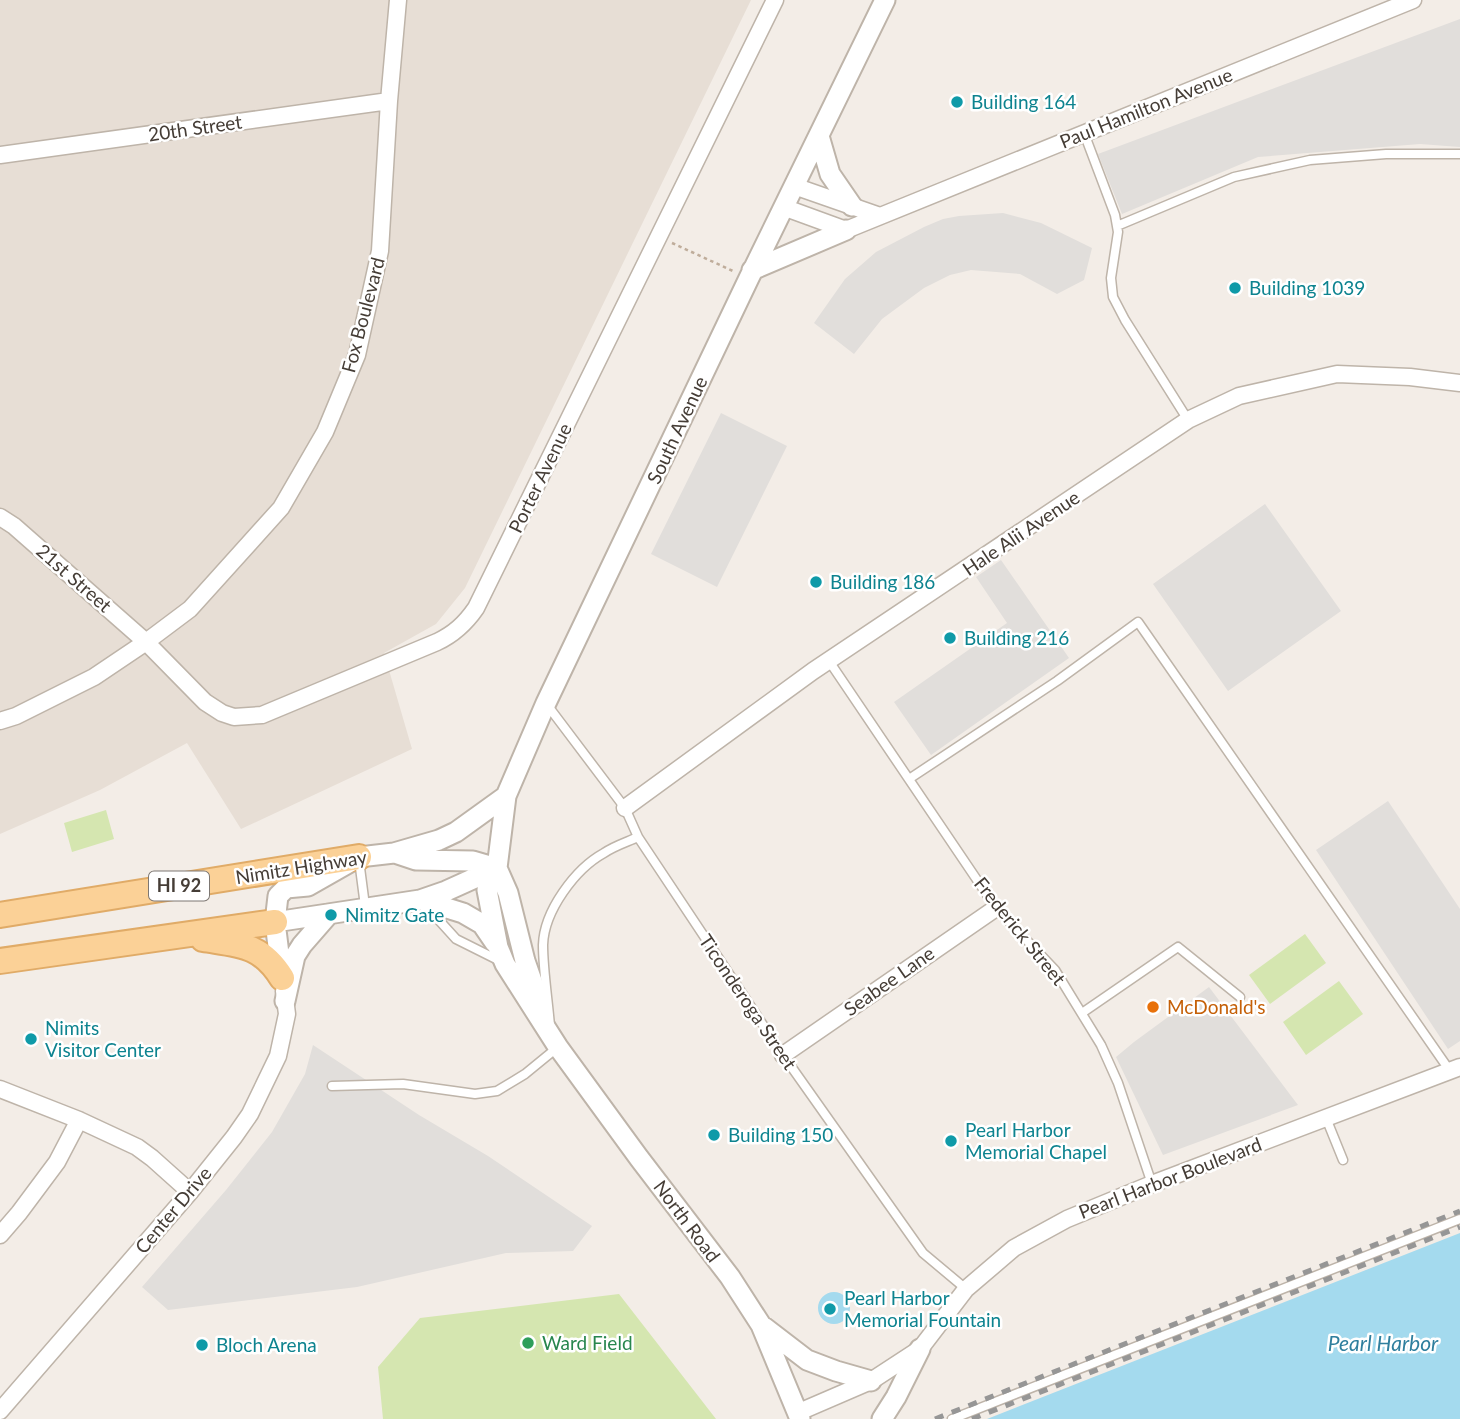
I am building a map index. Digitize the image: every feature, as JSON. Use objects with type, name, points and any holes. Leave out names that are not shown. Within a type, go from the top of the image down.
[{"type":"main road","name":"Nimitz Highway","points":[[0,915],[359,857]]},
{"type":"main road","points":[[0,961],[275,922]]},
{"type":"main road","points":[[182,935],[252,948],[275,967],[283,990]]},
{"type":"street","name":"Fox Boulevard","points":[[0,722],[93,677],[190,609],[281,508],[325,432],[357,355],[380,251],[398,0]]},
{"type":"street","name":"Porter Avenue","points":[[146,642],[205,702],[222,713],[247,717],[261,715],[437,642],[463,625],[476,608],[775,0]]},
{"type":"street","name":"South Avenue","points":[[497,868],[506,796],[546,703],[783,206],[885,0]]},
{"type":"street","name":"Paul Hamilton Avenue","points":[[846,230],[1413,0]]},
{"type":"street","name":"20th Street","points":[[0,155],[389,101]]},
{"type":"street","points":[[819,136],[830,174],[852,206]]},
{"type":"street","points":[[794,186],[880,216]]},
{"type":"street","points":[[783,206],[846,230]]},
{"type":"street","points":[[751,274],[846,230]]},
{"type":"street","name":"Hale Alii Avenue","points":[[625,808],[829,661],[1188,420],[1239,396],[1337,374],[1410,377],[1460,383]]},
{"type":"street","name":"21st Street","points":[[0,517],[14,526],[146,642]]},
{"type":"street","points":[[394,853],[439,840],[456,832],[506,796]]},
{"type":"street","points":[[394,853],[416,860],[474,861],[497,868]]},
{"type":"street","name":"Nimitz Highway","points":[[359,857],[394,853]]},
{"type":"street","points":[[283,990],[275,922],[278,897],[286,888],[308,886],[359,857]]},
{"type":"street","points":[[275,922],[420,900],[497,868]]},
{"type":"street","name":"North Road","points":[[497,868],[487,890],[502,956],[554,1041],[730,1277],[761,1325],[799,1416]]},
{"type":"street","name":"North Road","points":[[497,868],[508,893],[525,961],[554,1041]]},
{"type":"street","points":[[420,900],[463,913],[482,924],[502,956]]},
{"type":"street","name":"Seabee Lane","points":[[783,1055],[996,908]]},
{"type":"street","points":[[283,990],[295,956],[329,915]]},
{"type":"street","name":"Center Drive","points":[[0,1411],[190,1192],[250,1114],[278,1056],[286,1014],[283,990]]},
{"type":"street","name":"Pearl Harbor Boulevard","points":[[799,1416],[871,1381],[920,1349],[965,1289],[1014,1248],[1067,1219],[1455,1069]]},
{"type":"street","points":[[0,1089],[79,1120],[137,1147],[190,1192]]},
{"type":"street","points":[[0,1235],[57,1163],[79,1120]]},
{"type":"street","points":[[761,1325],[807,1360],[871,1381]]},
{"type":"street","points":[[882,1419],[920,1349]]},
{"type":"lane","points":[[1084,133],[1117,226],[1111,278],[1113,297],[1188,420]]},
{"type":"lane","points":[[1117,226],[1234,177],[1310,160],[1386,154],[1460,154]]},
{"type":"lane","points":[[909,779],[1057,681],[1138,622],[1455,1069]]},
{"type":"lane","name":"Frederick Street","points":[[829,661],[996,908],[1055,970],[1082,1013],[1101,1045],[1118,1083],[1152,1184]]},
{"type":"lane","name":"Ticonderoga Street","points":[[546,703],[625,808],[638,837],[783,1055],[923,1253],[965,1289]]},
{"type":"lane","points":[[332,1086],[403,1084],[475,1094],[497,1091],[525,1074],[554,1041],[543,943],[554,908],[575,877],[589,864],[604,853],[638,837]]},
{"type":"lane","points":[[359,857],[366,909]]},
{"type":"lane","points":[[1082,1013],[1178,947],[1240,997]]},
{"type":"lane","points":[[1326,1118],[1343,1160]]},
{"type":"lane","points":[[952,1419],[1460,1219]]},
{"type":"path","points":[[658,237],[751,274]]},
{"type":"shaded area","points":[[0,0],[751,0],[465,588],[436,624],[384,653],[412,749],[241,829],[187,743],[100,790],[0,834]]},
{"type":"shaded area","points":[[1460,19],[1460,147],[1420,144],[1258,157],[1122,214],[1098,154]]},
{"type":"shaded area","points":[[1003,213],[1041,223],[1092,248],[1084,280],[1057,294],[1020,274],[971,270],[950,275],[924,288],[882,319],[854,354],[814,323],[845,279],[876,252],[943,219]]},
{"type":"shaded area","points":[[721,413],[787,446],[717,587],[651,554]]},
{"type":"shaded area","points":[[1265,504],[1341,611],[1228,691],[1153,584]]},
{"type":"shaded area","points":[[1001,560],[1069,658],[931,755],[894,702],[1007,623],[976,577]]},
{"type":"shaded area","points":[[1388,801],[1460,909],[1460,1041],[1448,1049],[1316,850]]},
{"type":"shaded area","points":[[1209,987],[1298,1105],[1163,1155],[1116,1057]]},
{"type":"shaded area","points":[[313,1045],[419,1115],[488,1156],[592,1226],[573,1251],[506,1253],[357,1287],[168,1310],[142,1287],[272,1132],[305,1074]]},
{"type":"green space","points":[[106,810],[114,839],[72,852],[64,823]]},
{"type":"green space","points":[[1305,934],[1326,963],[1270,1004],[1249,975]]},
{"type":"green space","points":[[1339,981],[1363,1014],[1306,1055],[1283,1022]]},
{"type":"green space","name":"Ward Field","points":[[619,1294],[716,1419],[383,1419],[378,1367],[420,1318]]},
{"type":"water","name":"Pearl Harbor","points":[[1460,1233],[1460,1419],[987,1419]]},
{"type":"water","name":"Pearl Harbor Memorial Fountain","points":[[834,1292],[845,1297],[850,1308],[845,1319],[834,1324],[823,1319],[818,1308],[823,1297]]},
{"type":"railway","points":[[935,1419],[1460,1211]]},
{"type":"railway","points":[[972,1419],[1460,1227]]},
{"type":"place","name":"Building 164","points":[[957,102]]},
{"type":"place","name":"Building 1039","points":[[1235,288]]},
{"type":"place","name":"Building 186","points":[[816,582]]},
{"type":"place","name":"Building 216","points":[[950,638]]},
{"type":"place","name":"Nimitz Gate","points":[[331,915]]},
{"type":"place","name":"McDonald's","points":[[1153,1007]]},
{"type":"place","name":"Nimits Visitor Center","points":[[31,1039]]},
{"type":"place","name":"Building 150","points":[[714,1135]]},
{"type":"place","name":"Pearl Harbor Memorial Chapel","points":[[951,1141]]},
{"type":"place","name":"Pearl Harbor Memorial Fountain","points":[[830,1309]]},
{"type":"place","name":"Ward Field","points":[[528,1343]]},
{"type":"place","name":"Bloch Arena","points":[[202,1345]]}]
